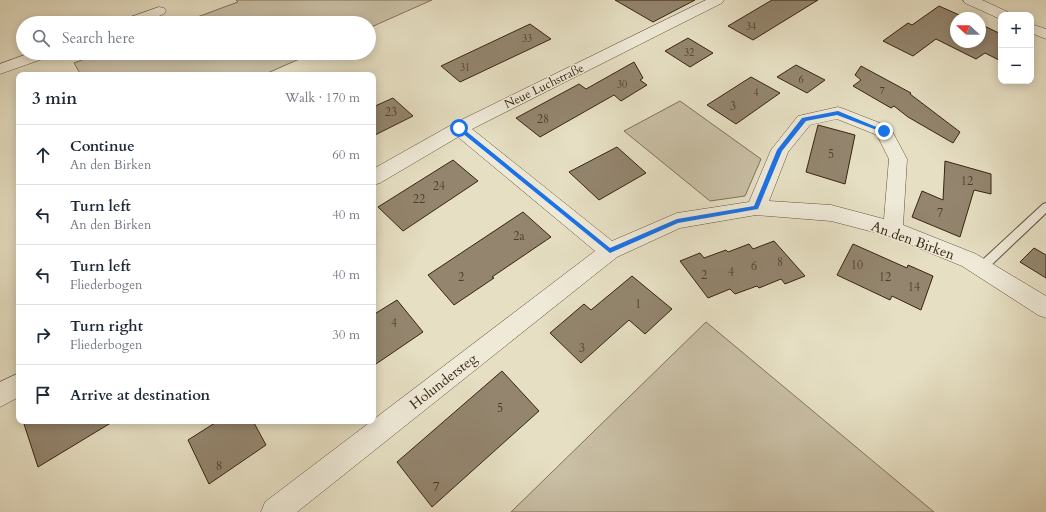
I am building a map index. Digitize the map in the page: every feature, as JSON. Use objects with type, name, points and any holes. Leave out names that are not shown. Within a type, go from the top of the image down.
[{"type":"street","name":"Neue Luchstraße","points":[[376,176],[459,128],[717,0]]},
{"type":"street","points":[[970,0],[998,13]]},
{"type":"street","points":[[146,16],[160,11]]},
{"type":"street","points":[[1034,29],[1046,34]]},
{"type":"street","points":[[0,69],[25,60]]},
{"type":"street","points":[[756,208],[780,150],[804,120],[838,113],[884,131],[898,159],[894,229]]},
{"type":"street","points":[[459,128],[610,251]]},
{"type":"street","name":"An den Birken","points":[[610,251],[677,221],[756,208],[832,213],[894,229],[969,260],[1046,308]]},
{"type":"street","name":"Holundersteg","points":[[275,512],[610,251]]},
{"type":"street","points":[[0,395],[16,386]]},
{"type":"lane","points":[[981,268],[1046,207]]},
{"type":"shaded area","points":[[236,0],[432,0],[376,25],[376,16],[200,16],[238,2]]},
{"type":"shaded area","points":[[82,60],[297,60],[270,72],[79,72],[74,63]]},
{"type":"shaded area","points":[[680,101],[761,159],[745,196],[710,201],[624,131]]},
{"type":"shaded area","points":[[706,322],[934,512],[511,512]]},
{"type":"building","points":[[615,0],[695,0],[653,22]]},
{"type":"building","points":[[772,0],[818,0],[753,40],[728,26]]},
{"type":"building","points":[[939,6],[952,12],[950,12],[950,46],[936,39],[913,56],[883,41],[908,23],[912,25]]},
{"type":"building","points":[[530,24],[551,39],[460,82],[441,66]]},
{"type":"building","points":[[986,27],[998,33],[998,60],[985,53],[976,59],[954,48],[986,48]]},
{"type":"building","points":[[688,38],[713,53],[690,67],[665,51]]},
{"type":"building","points":[[634,62],[643,78],[640,80],[647,85],[621,101],[614,95],[540,137],[516,118],[579,84],[586,89]]},
{"type":"building","points":[[796,65],[825,80],[807,93],[777,77]]},
{"type":"building","points":[[861,66],[911,93],[910,94],[960,132],[953,143],[908,117],[894,106],[891,108],[853,86],[861,80],[855,75]]},
{"type":"building","points":[[751,77],[780,93],[736,124],[707,105]]},
{"type":"building","points":[[393,98],[413,116],[376,134],[376,106]]},
{"type":"building","points":[[818,125],[855,135],[845,184],[806,172]]},
{"type":"building","points":[[617,147],[646,173],[599,200],[569,172]]},
{"type":"building","points":[[453,160],[478,181],[403,231],[378,207]]},
{"type":"building","points":[[945,161],[991,174],[991,194],[974,190],[960,237],[912,217],[922,191],[943,200]]},
{"type":"building","points":[[523,212],[551,237],[454,305],[428,275]]},
{"type":"building","points":[[774,241],[805,276],[785,284],[781,279],[759,288],[757,286],[735,294],[730,289],[708,298],[680,261],[700,253],[704,258],[726,250],[728,252],[749,244],[753,249]]},
{"type":"building","points":[[853,244],[907,268],[908,265],[933,276],[921,310],[892,296],[890,300],[837,275]]},
{"type":"building","points":[[1034,248],[1046,255],[1046,278],[1020,262]]},
{"type":"building","points":[[632,276],[672,309],[645,334],[629,320],[581,363],[550,333],[584,304],[591,310]]},
{"type":"building","points":[[397,300],[423,332],[376,364],[376,313]]},
{"type":"building","points":[[502,371],[539,411],[432,507],[397,462]]},
{"type":"building","points":[[24,424],[109,424],[38,467]]},
{"type":"building","points":[[213,424],[255,424],[266,445],[209,484],[188,440]]},
{"type":"route","points":[[459,128],[610,251],[677,221],[756,208],[780,150],[804,120],[838,113],[884,131]]}]
